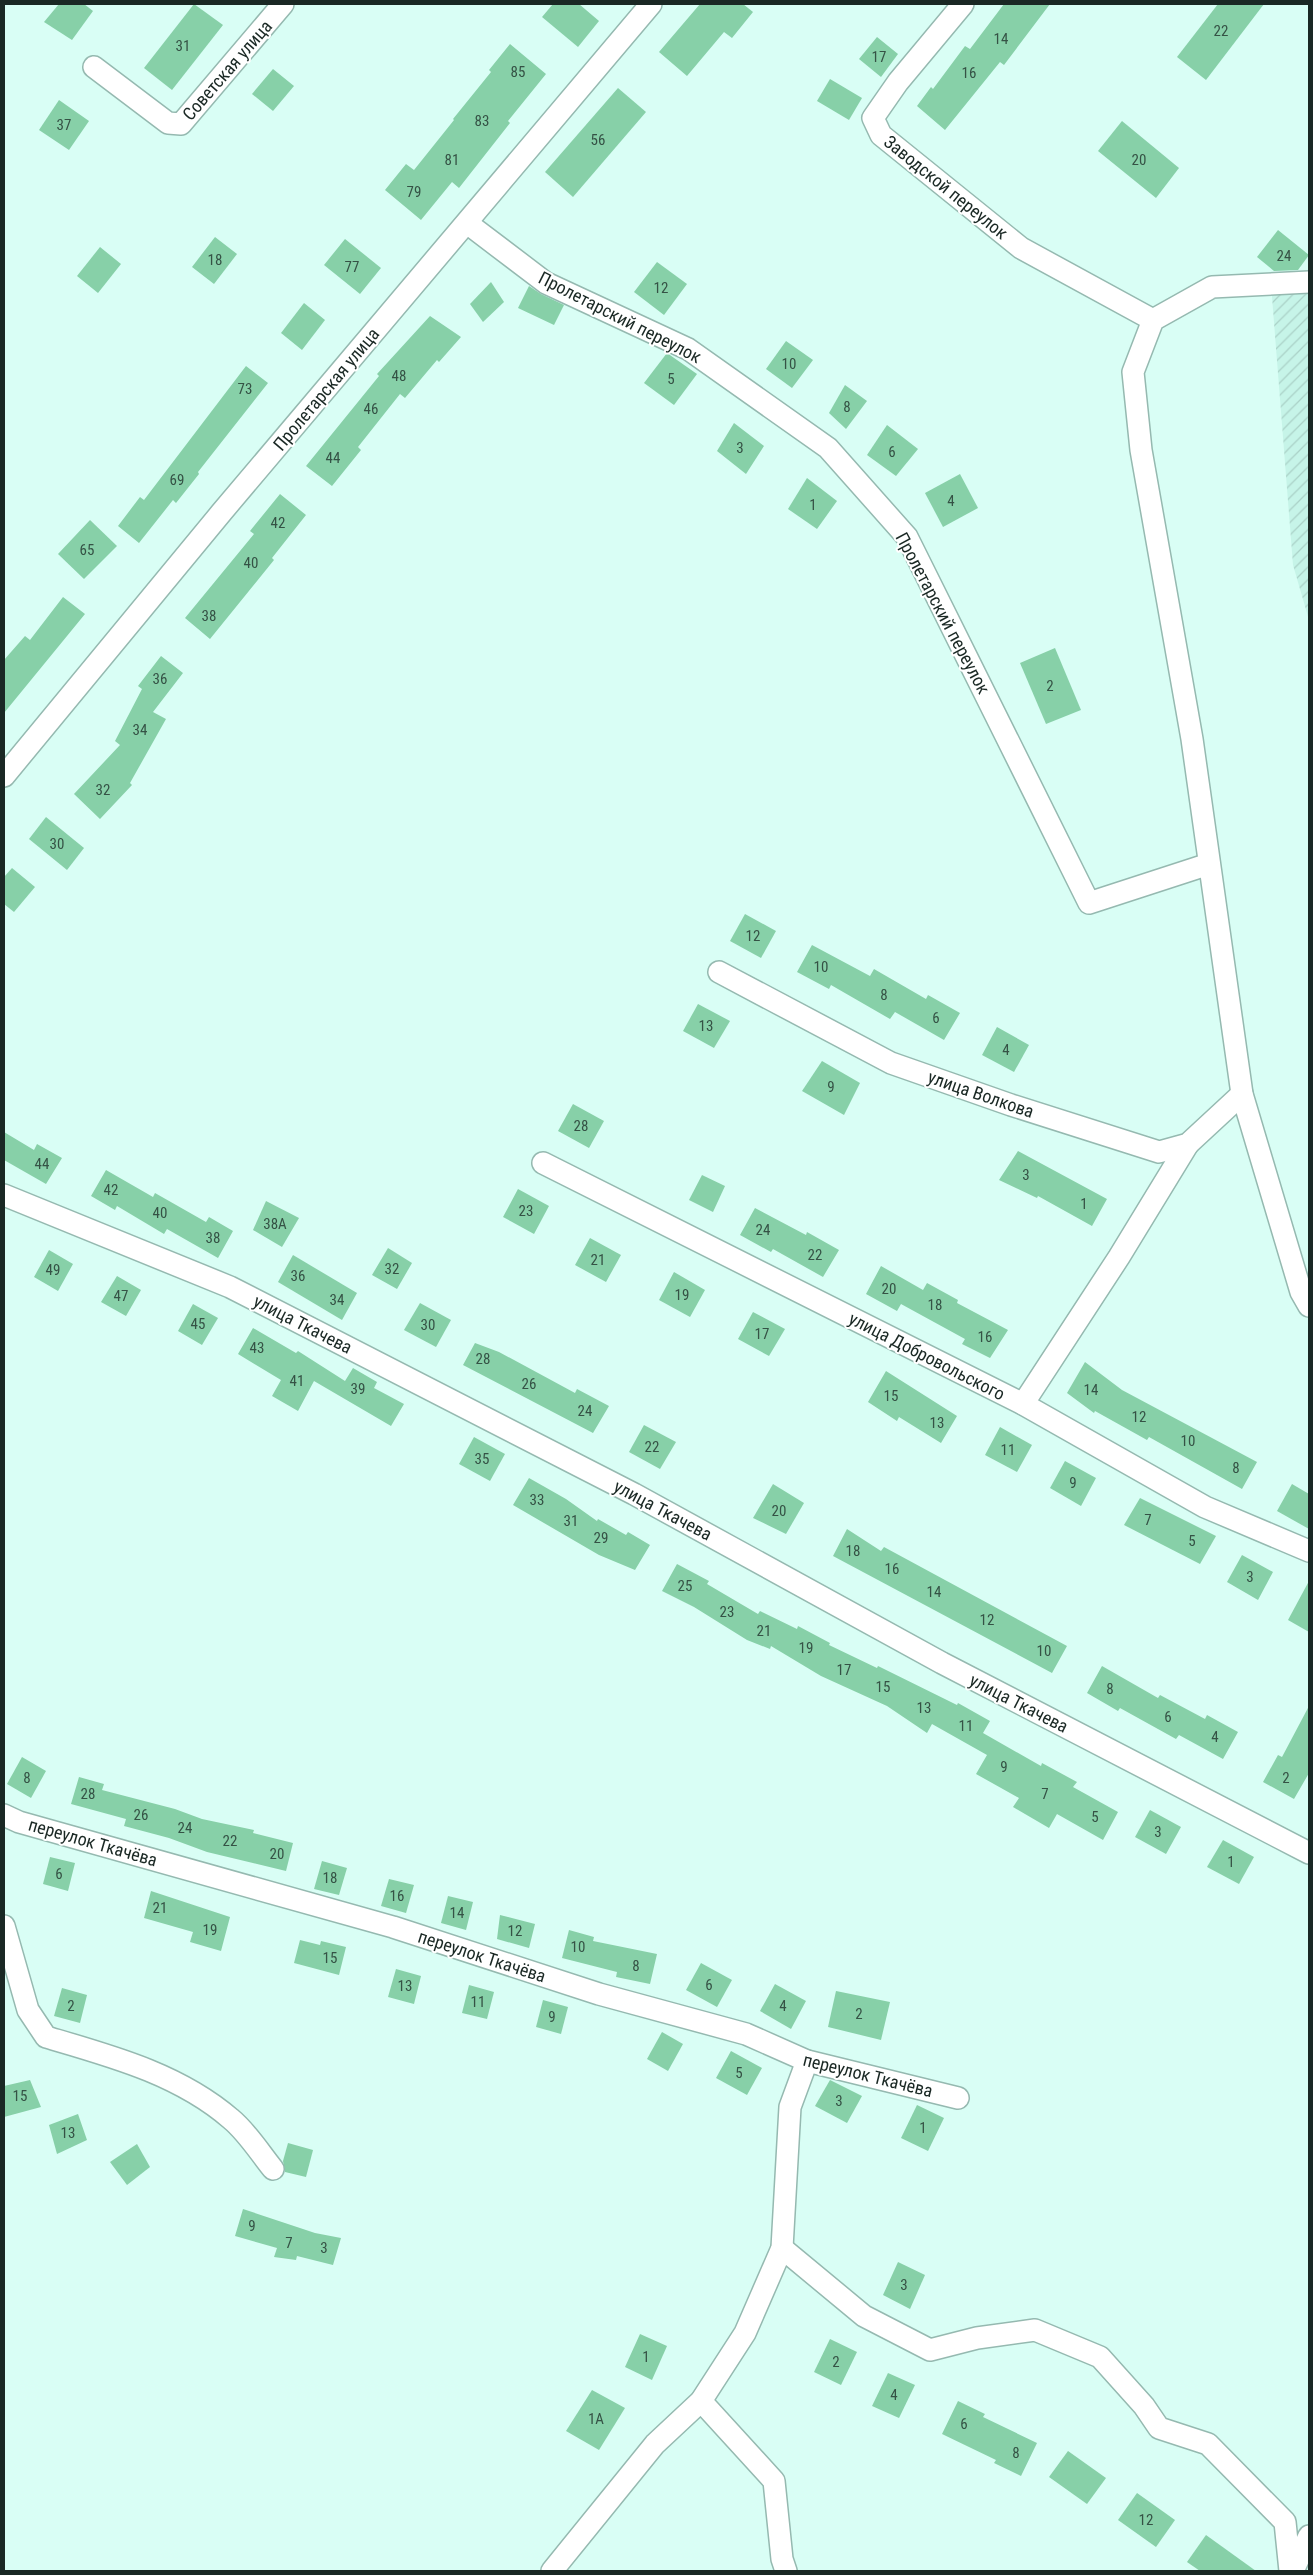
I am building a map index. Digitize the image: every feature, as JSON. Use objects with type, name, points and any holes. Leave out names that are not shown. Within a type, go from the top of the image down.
[{"type":"street","name":"Советская улица","points":[[94,67],[168,123],[181,124],[283,4]]},
{"type":"street","name":"Пролетарская улица","points":[[4,776],[652,4]]},
{"type":"street","name":"Заводской переулок","points":[[963,4],[898,82],[873,118],[881,135],[1021,248],[1153,320]]},
{"type":"street","name":"Пролетарский переулок","points":[[467,223],[546,282],[688,349],[828,448],[907,537],[1089,903],[1209,864]]},
{"type":"street","points":[[1309,282],[1212,287],[1153,320],[1132,372],[1141,450],[1174,631],[1242,1094],[1301,1292],[1309,1306]]},
{"type":"street","name":"улица Волкова","points":[[719,972],[891,1063],[1011,1105],[1159,1152],[1188,1144],[1242,1094]]},
{"type":"street","points":[[1023,1404],[1119,1257],[1188,1144]]},
{"type":"street","name":"улица Добровольского","points":[[543,1164],[1023,1404],[1205,1507],[1309,1551]]},
{"type":"street","name":"улица Ткачева","points":[[4,1195],[230,1287],[634,1494],[942,1664],[1309,1853]]},
{"type":"street","name":"переулок Ткачёва","points":[[4,1815],[19,1822],[393,1927],[599,1994],[746,2034],[807,2061],[958,2098]]},
{"type":"street","points":[[4,1926],[28,2010],[46,2037],[121,2059],[189,2088],[232,2120],[273,2169]]},
{"type":"street","points":[[552,2571],[655,2444],[701,2401],[745,2333],[782,2248],[790,2107],[807,2061]]},
{"type":"street","points":[[782,2248],[864,2316],[930,2350],[977,2338],[1034,2330],[1100,2357],[1144,2406],[1159,2428],[1208,2444],[1285,2522],[1292,2571]]},
{"type":"street","points":[[701,2401],[774,2481],[782,2559],[786,2571]]},
{"type":"street","points":[[1292,2571],[1309,2536]]},
{"type":"shaded area","points":[[1309,279],[1309,620],[1293,565],[1271,284]]},
{"type":"building","points":[[59,4],[84,4],[93,11],[72,40],[44,22]]},
{"type":"building","points":[[194,4],[223,25],[172,90],[144,68]]},
{"type":"building","points":[[553,4],[579,4],[599,21],[578,47],[542,17]]},
{"type":"building","points":[[700,4],[743,4],[753,12],[732,38],[724,32],[687,76],[659,52]]},
{"type":"building","points":[[1004,4],[1050,4],[1004,65],[1000,62],[945,130],[917,106],[931,87],[933,89],[965,46],[970,49]]},
{"type":"building","points":[[1218,4],[1264,4],[1206,80],[1177,57]]},
{"type":"building","points":[[877,37],[898,54],[881,77],[859,59]]},
{"type":"building","points":[[510,44],[546,74],[508,121],[510,123],[459,188],[452,182],[421,220],[385,190],[406,164],[414,170],[491,72],[489,70]]},
{"type":"building","points":[[273,69],[294,86],[273,111],[252,94]]},
{"type":"building","points":[[830,79],[862,98],[849,120],[817,101]]},
{"type":"building","points":[[618,88],[646,112],[573,197],[545,172]]},
{"type":"building","points":[[59,100],[89,121],[69,150],[39,130]]},
{"type":"building","points":[[1122,121],[1179,168],[1156,198],[1098,151]]},
{"type":"building","points":[[1278,230],[1309,255],[1298,270],[1274,271],[1257,257]]},
{"type":"building","points":[[215,237],[237,254],[214,284],[192,267]]},
{"type":"building","points":[[345,239],[381,268],[360,294],[324,265]]},
{"type":"building","points":[[100,247],[121,264],[98,293],[77,276]]},
{"type":"building","points":[[657,262],[687,284],[664,315],[634,292]]},
{"type":"building","points":[[491,282],[504,302],[483,322],[470,304]]},
{"type":"building","points":[[529,286],[564,305],[554,325],[518,308]]},
{"type":"building","points":[[304,303],[325,320],[302,350],[281,333]]},
{"type":"building","points":[[430,316],[461,337],[439,362],[437,360],[405,398],[400,394],[358,447],[361,450],[332,486],[306,466],[379,376],[377,374]]},
{"type":"building","points":[[786,341],[813,360],[792,388],[766,369]]},
{"type":"building","points":[[667,353],[697,374],[674,405],[644,383]]},
{"type":"building","points":[[246,366],[268,383],[176,503],[173,500],[139,543],[118,526],[140,497],[144,500]]},
{"type":"building","points":[[845,385],[867,401],[846,429],[829,413]]},
{"type":"building","points":[[734,423],[764,446],[746,474],[717,451]]},
{"type":"building","points":[[887,425],[918,449],[896,476],[867,455]]},
{"type":"building","points":[[960,474],[978,508],[943,527],[925,493]]},
{"type":"building","points":[[807,478],[837,501],[817,529],[788,509]]},
{"type":"building","points":[[280,494],[306,515],[272,558],[274,560],[210,639],[185,618],[254,534],[250,531]]},
{"type":"building","points":[[90,520],[117,546],[84,579],[58,554]]},
{"type":"building","points":[[63,597],[85,614],[4,713],[4,660],[25,636],[30,640]]},
{"type":"building","points":[[1055,648],[1081,710],[1046,724],[1020,663]]},
{"type":"building","points":[[161,656],[183,673],[153,712],[166,719],[130,783],[132,785],[100,819],[74,794],[120,745],[115,741],[142,689],[138,686]]},
{"type":"building","points":[[46,817],[84,848],[67,870],[29,839]]},
{"type":"building","points":[[12,868],[35,887],[14,912],[4,904],[4,877]]},
{"type":"building","points":[[745,914],[776,931],[761,958],[730,941]]},
{"type":"building","points":[[812,945],[870,976],[874,969],[926,999],[928,995],[960,1013],[944,1040],[895,1012],[890,1019],[831,985],[829,989],[797,972]]},
{"type":"building","points":[[698,1004],[730,1021],[714,1048],[683,1031]]},
{"type":"building","points":[[997,1027],[1029,1045],[1014,1072],[982,1055]]},
{"type":"building","points":[[822,1061],[860,1083],[844,1115],[802,1091]]},
{"type":"building","points":[[573,1104],[604,1121],[589,1148],[558,1131]]},
{"type":"building","points":[[4,1132],[34,1150],[37,1144],[62,1158],[46,1184],[4,1160]]},
{"type":"building","points":[[1018,1151],[1107,1199],[1092,1226],[1038,1196],[1037,1198],[999,1180]]},
{"type":"building","points":[[106,1170],[153,1197],[155,1193],[206,1222],[209,1217],[233,1231],[218,1258],[167,1229],[164,1234],[117,1206],[115,1210],[91,1196]]},
{"type":"building","points":[[702,1175],[725,1186],[713,1212],[689,1200]]},
{"type":"building","points":[[518,1189],[549,1206],[534,1234],[503,1217]]},
{"type":"building","points":[[266,1201],[299,1218],[282,1247],[253,1230]]},
{"type":"building","points":[[755,1208],[806,1235],[807,1232],[839,1250],[823,1277],[773,1249],[771,1252],[740,1235]]},
{"type":"building","points":[[590,1238],[621,1255],[606,1282],[575,1265]]},
{"type":"building","points":[[388,1248],[412,1263],[397,1289],[372,1275]]},
{"type":"building","points":[[49,1250],[73,1264],[58,1291],[34,1277]]},
{"type":"building","points":[[293,1255],[357,1293],[342,1320],[278,1282]]},
{"type":"building","points":[[881,1266],[923,1290],[927,1283],[958,1300],[957,1303],[1008,1330],[990,1358],[962,1344],[965,1339],[901,1304],[897,1311],[866,1294]]},
{"type":"building","points":[[674,1272],[705,1290],[690,1317],[659,1300]]},
{"type":"building","points":[[117,1276],[141,1290],[126,1316],[101,1302]]},
{"type":"building","points":[[420,1303],[451,1320],[436,1347],[404,1330]]},
{"type":"building","points":[[193,1304],[218,1318],[202,1345],[178,1331]]},
{"type":"building","points":[[753,1312],[785,1329],[769,1356],[738,1339]]},
{"type":"building","points":[[253,1328],[296,1353],[298,1351],[345,1381],[353,1368],[377,1382],[374,1388],[404,1404],[391,1426],[314,1381],[298,1411],[272,1396],[281,1380],[238,1354]]},
{"type":"building","points":[[475,1343],[499,1352],[575,1393],[577,1389],[609,1406],[593,1433],[463,1365]]},
{"type":"building","points":[[1085,1362],[1122,1390],[1257,1462],[1242,1489],[1149,1437],[1147,1440],[1095,1411],[1094,1413],[1067,1393]]},
{"type":"building","points":[[886,1371],[957,1416],[941,1443],[899,1417],[897,1421],[868,1402]]},
{"type":"building","points":[[644,1425],[676,1442],[660,1469],[629,1452]]},
{"type":"building","points":[[1000,1427],[1032,1445],[1017,1472],[985,1455]]},
{"type":"building","points":[[474,1437],[505,1454],[490,1481],[459,1464]]},
{"type":"building","points":[[1065,1461],[1096,1478],[1081,1506],[1050,1488]]},
{"type":"building","points":[[529,1478],[566,1499],[597,1521],[598,1519],[626,1535],[628,1532],[650,1545],[635,1570],[599,1555],[513,1505]]},
{"type":"building","points":[[773,1484],[804,1503],[786,1534],[753,1518]]},
{"type":"building","points":[[1292,1484],[1309,1494],[1309,1529],[1277,1511]]},
{"type":"building","points":[[1140,1498],[1216,1536],[1200,1564],[1124,1525]]},
{"type":"building","points":[[847,1529],[881,1551],[884,1547],[1067,1646],[1052,1673],[833,1556]]},
{"type":"building","points":[[1242,1555],[1273,1572],[1258,1600],[1227,1582]]},
{"type":"building","points":[[677,1564],[709,1581],[707,1584],[758,1614],[760,1611],[797,1629],[798,1626],[830,1643],[829,1645],[877,1668],[878,1666],[957,1705],[958,1703],[990,1721],[983,1733],[1041,1766],[1042,1763],[1077,1782],[1073,1787],[1118,1812],[1103,1840],[1057,1814],[1049,1828],[1013,1807],[1019,1798],[976,1774],[987,1755],[932,1724],[927,1733],[887,1706],[821,1676],[771,1646],[770,1649],[747,1640],[694,1607],[662,1591]]},
{"type":"building","points":[[1309,1581],[1309,1632],[1288,1620]]},
{"type":"building","points":[[1102,1666],[1158,1698],[1160,1695],[1205,1719],[1207,1715],[1238,1732],[1223,1759],[1179,1735],[1176,1739],[1120,1708],[1118,1711],[1087,1693]]},
{"type":"building","points":[[1309,1706],[1309,1773],[1294,1799],[1263,1782],[1278,1755],[1282,1757]]},
{"type":"building","points":[[22,1757],[46,1771],[31,1798],[7,1784]]},
{"type":"building","points":[[79,1777],[104,1784],[102,1790],[175,1809],[202,1819],[254,1830],[253,1833],[293,1843],[286,1871],[207,1852],[169,1838],[124,1826],[126,1819],[71,1804]]},
{"type":"building","points":[[1150,1810],[1181,1827],[1166,1854],[1135,1837]]},
{"type":"building","points":[[1223,1840],[1254,1857],[1239,1884],[1207,1867]]},
{"type":"building","points":[[50,1857],[75,1863],[68,1891],[43,1884]]},
{"type":"building","points":[[322,1861],[347,1868],[339,1895],[314,1889]]},
{"type":"building","points":[[389,1879],[414,1885],[406,1913],[381,1906]]},
{"type":"building","points":[[151,1891],[230,1917],[221,1951],[190,1942],[193,1932],[144,1918]]},
{"type":"building","points":[[448,1896],[473,1902],[466,1930],[441,1923]]},
{"type":"building","points":[[500,1915],[535,1924],[529,1948],[497,1939]]},
{"type":"building","points":[[569,1930],[594,1937],[593,1941],[657,1954],[650,1984],[616,1977],[617,1972],[562,1958]]},
{"type":"building","points":[[300,1940],[320,1945],[321,1941],[346,1947],[339,1975],[294,1963]]},
{"type":"building","points":[[701,1963],[732,1980],[717,2007],[686,1990]]},
{"type":"building","points":[[396,1969],[421,1976],[414,2004],[388,1997]]},
{"type":"building","points":[[775,1984],[806,2001],[791,2029],[760,2011]]},
{"type":"building","points":[[469,1985],[494,1992],[487,2019],[462,2013]]},
{"type":"building","points":[[62,1988],[87,1995],[80,2023],[54,2016]]},
{"type":"building","points":[[836,1991],[890,2002],[881,2040],[828,2027]]},
{"type":"building","points":[[543,2000],[568,2007],[561,2034],[536,2027]]},
{"type":"building","points":[[662,2032],[683,2044],[668,2071],[647,2059]]},
{"type":"building","points":[[731,2051],[762,2068],[747,2095],[716,2078]]},
{"type":"building","points":[[30,2080],[41,2107],[4,2117],[4,2086]]},
{"type":"building","points":[[830,2080],[862,2096],[847,2123],[815,2106]]},
{"type":"building","points":[[917,2105],[944,2118],[928,2151],[901,2138]]},
{"type":"building","points":[[78,2114],[87,2140],[57,2154],[49,2125]]},
{"type":"building","points":[[288,2143],[313,2150],[306,2177],[285,2172],[283,2161]]},
{"type":"building","points":[[137,2144],[150,2167],[127,2185],[110,2162]]},
{"type":"building","points":[[243,2209],[315,2233],[341,2238],[333,2265],[297,2256],[296,2260],[274,2257],[277,2248],[235,2236]]},
{"type":"building","points":[[898,2262],[925,2275],[910,2309],[883,2295]]},
{"type":"building","points":[[640,2334],[667,2346],[652,2380],[625,2367]]},
{"type":"building","points":[[830,2339],[857,2352],[841,2385],[814,2372]]},
{"type":"building","points":[[888,2373],[915,2385],[899,2418],[872,2406]]},
{"type":"building","points":[[592,2390],[625,2408],[599,2450],[566,2431]]},
{"type":"building","points":[[958,2401],[985,2414],[983,2417],[1037,2443],[1021,2476],[994,2463],[996,2460],[942,2434]]},
{"type":"building","points":[[1068,2451],[1106,2478],[1087,2504],[1049,2477]]},
{"type":"building","points":[[1137,2493],[1175,2520],[1156,2547],[1118,2520]]},
{"type":"building","points":[[1206,2535],[1256,2571],[1200,2571],[1187,2562]]}]
